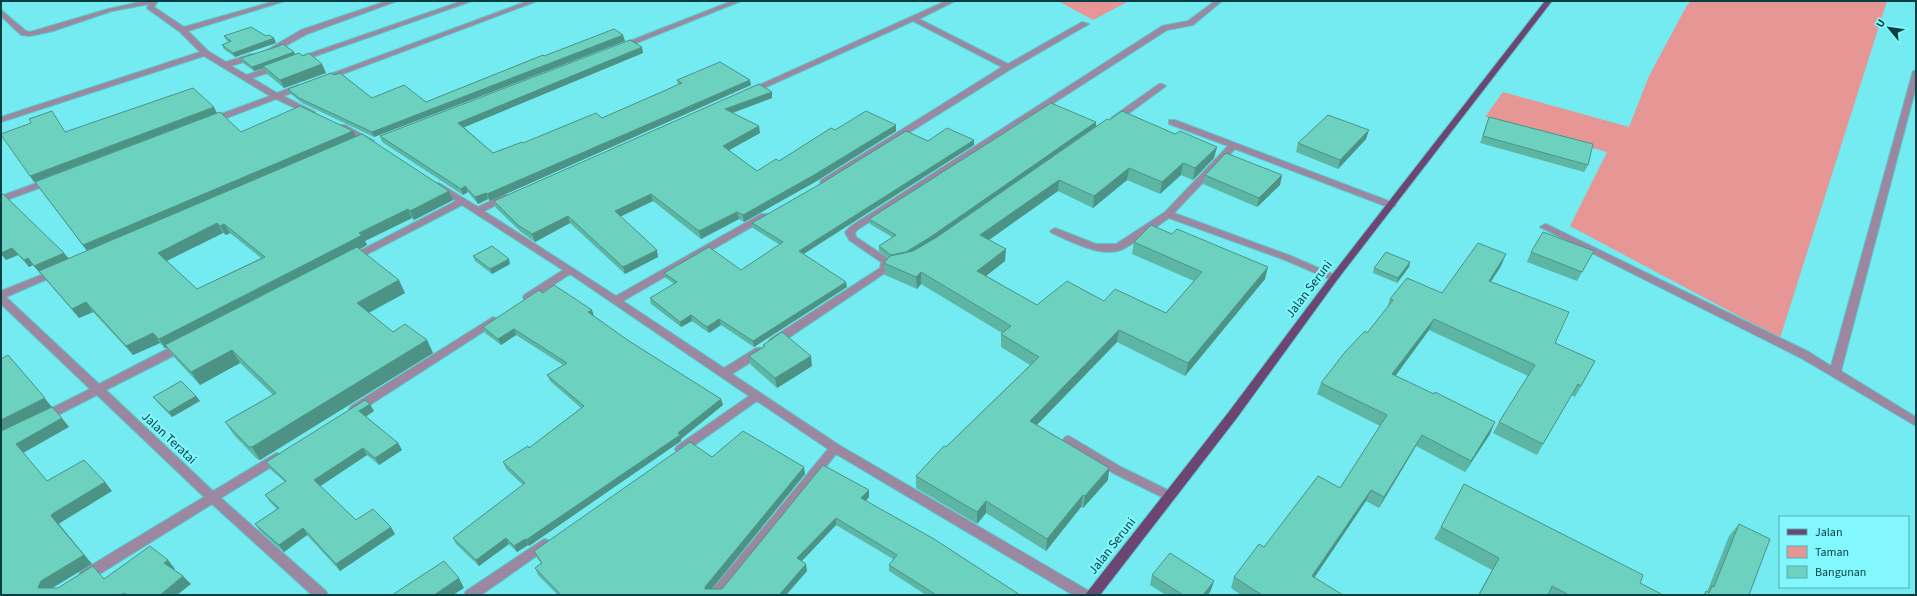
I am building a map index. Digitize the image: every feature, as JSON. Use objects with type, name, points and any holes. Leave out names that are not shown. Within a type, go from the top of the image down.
[{"type":"main road","name":"Jalan Seruni","points":[[1092,595],[1232,416],[1334,278],[1549,1]]},
{"type":"street","points":[[1,12],[24,33],[30,34],[74,23],[110,10],[153,1]]},
{"type":"street","points":[[153,1],[150,8],[183,30],[205,53],[276,96],[318,116]]},
{"type":"street","points":[[183,30],[282,1]]},
{"type":"street","points":[[225,65],[278,47],[304,32],[394,1]]},
{"type":"street","points":[[245,78],[469,1]]},
{"type":"street","points":[[202,124],[369,60],[534,1]]},
{"type":"street","points":[[612,50],[738,1]]},
{"type":"street","points":[[741,94],[952,1]]},
{"type":"street","points":[[725,374],[879,274],[890,264],[852,238],[850,232],[1134,49],[1158,31],[1165,28],[1190,23],[1219,1]]},
{"type":"street","points":[[914,19],[1008,67]]},
{"type":"street","points":[[819,185],[1008,67],[1085,24]]},
{"type":"street","points":[[1,120],[205,53]]},
{"type":"street","points":[[1835,372],[1916,73]]},
{"type":"street","points":[[1103,128],[1162,86]]},
{"type":"street","points":[[332,122],[375,142],[352,145]]},
{"type":"street","points":[[1172,122],[1363,195],[1395,200]]},
{"type":"street","points":[[1055,231],[1101,248],[1111,249],[1119,247],[1168,214],[1233,146]]},
{"type":"street","points":[[1,199],[60,177]]},
{"type":"street","points":[[430,180],[479,210],[616,300],[835,448],[1084,595]]},
{"type":"street","points":[[479,210],[514,194]]},
{"type":"street","points":[[344,263],[463,201]]},
{"type":"street","points":[[616,300],[772,212]]},
{"type":"street","points":[[1168,214],[1294,261],[1334,278]]},
{"type":"street","points":[[1545,227],[1805,355],[1916,422]]},
{"type":"street","points":[[1,296],[67,267]]},
{"type":"street","points":[[518,304],[570,270]]},
{"type":"street","name":"Jalan Teratai","points":[[1,296],[212,498],[321,595]]},
{"type":"street","points":[[346,414],[440,356],[505,313]]},
{"type":"street","points":[[36,422],[190,343]]},
{"type":"street","points":[[673,454],[758,395]]},
{"type":"street","points":[[1068,440],[1122,472],[1170,496]]},
{"type":"street","points":[[715,595],[835,448]]},
{"type":"street","points":[[74,583],[286,452]]},
{"type":"street","points":[[471,595],[556,536]]},
{"type":"green space","points":[[1058,1],[1129,1],[1093,20]]},
{"type":"green space","points":[[1691,1],[1887,1],[1780,338],[1570,226],[1607,152],[1485,117],[1503,92],[1629,127],[1649,76],[1686,7]]},
{"type":"building","points":[[251,27],[266,36],[269,35],[274,38],[233,53],[222,45],[231,41],[224,36]]},
{"type":"building","points":[[614,29],[623,35],[372,132],[299,98],[288,89],[331,73],[334,75],[340,73],[372,98],[404,85],[426,102],[543,55],[544,56]]},
{"type":"building","points":[[630,40],[642,47],[458,123],[493,153],[522,142],[523,143],[596,113],[602,118],[682,83],[677,80],[720,62],[750,80],[487,194],[486,193],[475,197],[465,186],[461,189],[380,136]]},
{"type":"building","points":[[283,44],[294,52],[252,67],[241,58],[279,46]]},
{"type":"building","points":[[299,53],[303,56],[309,53],[322,64],[280,80],[263,66]]},
{"type":"building","points":[[759,84],[772,92],[725,109],[759,126],[723,146],[757,171],[776,159],[779,161],[831,128],[835,130],[866,111],[896,125],[814,175],[743,215],[737,212],[699,231],[651,194],[615,211],[657,250],[623,267],[568,216],[532,234],[518,225],[494,201]]},
{"type":"building","points":[[193,88],[214,107],[30,176],[1,135],[31,123],[29,119],[52,111],[65,132]]},
{"type":"building","points":[[1051,103],[1096,122],[929,238],[906,252],[891,255],[879,246],[896,235],[869,219]]},
{"type":"building","points":[[300,106],[353,131],[83,245],[35,182],[220,112],[241,132]]},
{"type":"building","points":[[1122,111],[1175,134],[1180,131],[1217,147],[1195,168],[1183,163],[1162,182],[1129,168],[1094,196],[1059,180],[980,235],[1006,249],[977,271],[1037,305],[1067,281],[1104,301],[1115,289],[1166,313],[1202,272],[1134,242],[1151,225],[1172,234],[1177,229],[1268,267],[1188,363],[1119,330],[1030,421],[1109,468],[1085,496],[1083,495],[1047,539],[986,501],[977,512],[916,476],[944,446],[946,447],[1039,357],[1001,334],[1011,326],[921,272],[916,277],[884,263],[890,256],[913,251],[937,237],[1107,119],[1109,120]]},
{"type":"building","points":[[1328,115],[1369,130],[1340,160],[1298,143]]},
{"type":"building","points":[[1489,117],[1593,144],[1588,165],[1483,136]]},
{"type":"building","points":[[947,128],[974,140],[799,251],[846,282],[753,341],[719,319],[707,327],[691,315],[680,322],[650,298],[677,282],[664,273],[709,247],[741,270],[783,242],[752,223],[822,183],[906,131],[928,141]]},
{"type":"building","points":[[362,134],[449,191],[410,211],[408,209],[359,233],[362,235],[159,339],[153,333],[126,346],[86,302],[72,309],[39,271]],"holes":[[[217,223],[220,226],[224,224],[265,257],[197,289],[158,253]]]},
{"type":"building","points":[[1226,153],[1282,175],[1259,198],[1205,175]]},
{"type":"building","points":[[3,194],[64,253],[34,266],[28,258],[24,260],[12,248],[1,253],[1,195]]},
{"type":"building","points":[[1543,232],[1594,251],[1582,272],[1531,252]]},
{"type":"building","points":[[1478,243],[1506,254],[1489,281],[1569,312],[1555,343],[1595,361],[1581,386],[1578,384],[1543,444],[1499,422],[1535,365],[1434,319],[1392,374],[1434,394],[1435,392],[1495,422],[1471,461],[1422,435],[1384,497],[1371,490],[1312,576],[1343,595],[1262,595],[1234,577],[1259,544],[1264,547],[1318,476],[1340,488],[1387,415],[1321,383],[1345,352],[1365,331],[1367,333],[1393,300],[1390,299],[1407,278],[1442,293]]},
{"type":"building","points":[[492,246],[509,259],[490,269],[473,256]]},
{"type":"building","points":[[357,247],[399,280],[357,303],[393,332],[405,324],[427,340],[252,447],[249,447],[225,422],[276,393],[232,350],[191,372],[165,345]]},
{"type":"building","points":[[1386,252],[1410,262],[1398,278],[1374,268]]},
{"type":"building","points":[[554,285],[592,310],[588,312],[629,341],[721,399],[678,433],[680,435],[526,540],[525,539],[514,546],[506,538],[476,560],[453,538],[525,483],[503,462],[528,446],[529,448],[584,406],[547,375],[567,363],[514,329],[498,339],[483,327],[539,290],[543,293]]},
{"type":"building","points":[[782,332],[811,356],[775,378],[749,356],[765,346],[763,345]]},
{"type":"building","points":[[8,355],[45,398],[1,420],[1,359]]},
{"type":"building","points":[[181,381],[196,396],[169,412],[153,397]]},
{"type":"building","points":[[365,400],[370,404],[359,411],[398,443],[375,458],[363,448],[314,480],[356,520],[373,509],[391,527],[336,564],[303,528],[279,545],[255,524],[279,508],[265,495],[286,481],[266,462]]},
{"type":"building","points":[[52,407],[62,418],[16,444],[47,481],[84,460],[105,482],[52,514],[51,516],[84,555],[41,581],[38,588],[58,588],[93,566],[104,579],[150,546],[168,560],[164,563],[183,576],[160,595],[127,595],[124,593],[120,595],[1,595],[1,431]]},
{"type":"building","points":[[743,431],[804,467],[705,587],[705,589],[722,589],[823,465],[869,490],[861,498],[934,539],[1020,595],[934,595],[935,594],[889,565],[897,555],[836,518],[797,558],[806,564],[779,595],[561,595],[535,568],[542,563],[534,551],[690,442],[712,457]]},
{"type":"building","points":[[1464,484],[1643,575],[1640,583],[1663,595],[1569,595],[1552,586],[1548,595],[1479,595],[1499,558],[1441,527]]},
{"type":"building","points":[[1739,524],[1770,539],[1749,595],[1705,595],[1706,591],[1709,593],[1712,586],[1714,587]]},
{"type":"building","points":[[1170,553],[1214,581],[1203,595],[1183,595],[1152,575]]},
{"type":"building","points":[[444,561],[459,578],[434,595],[392,595]]}]
